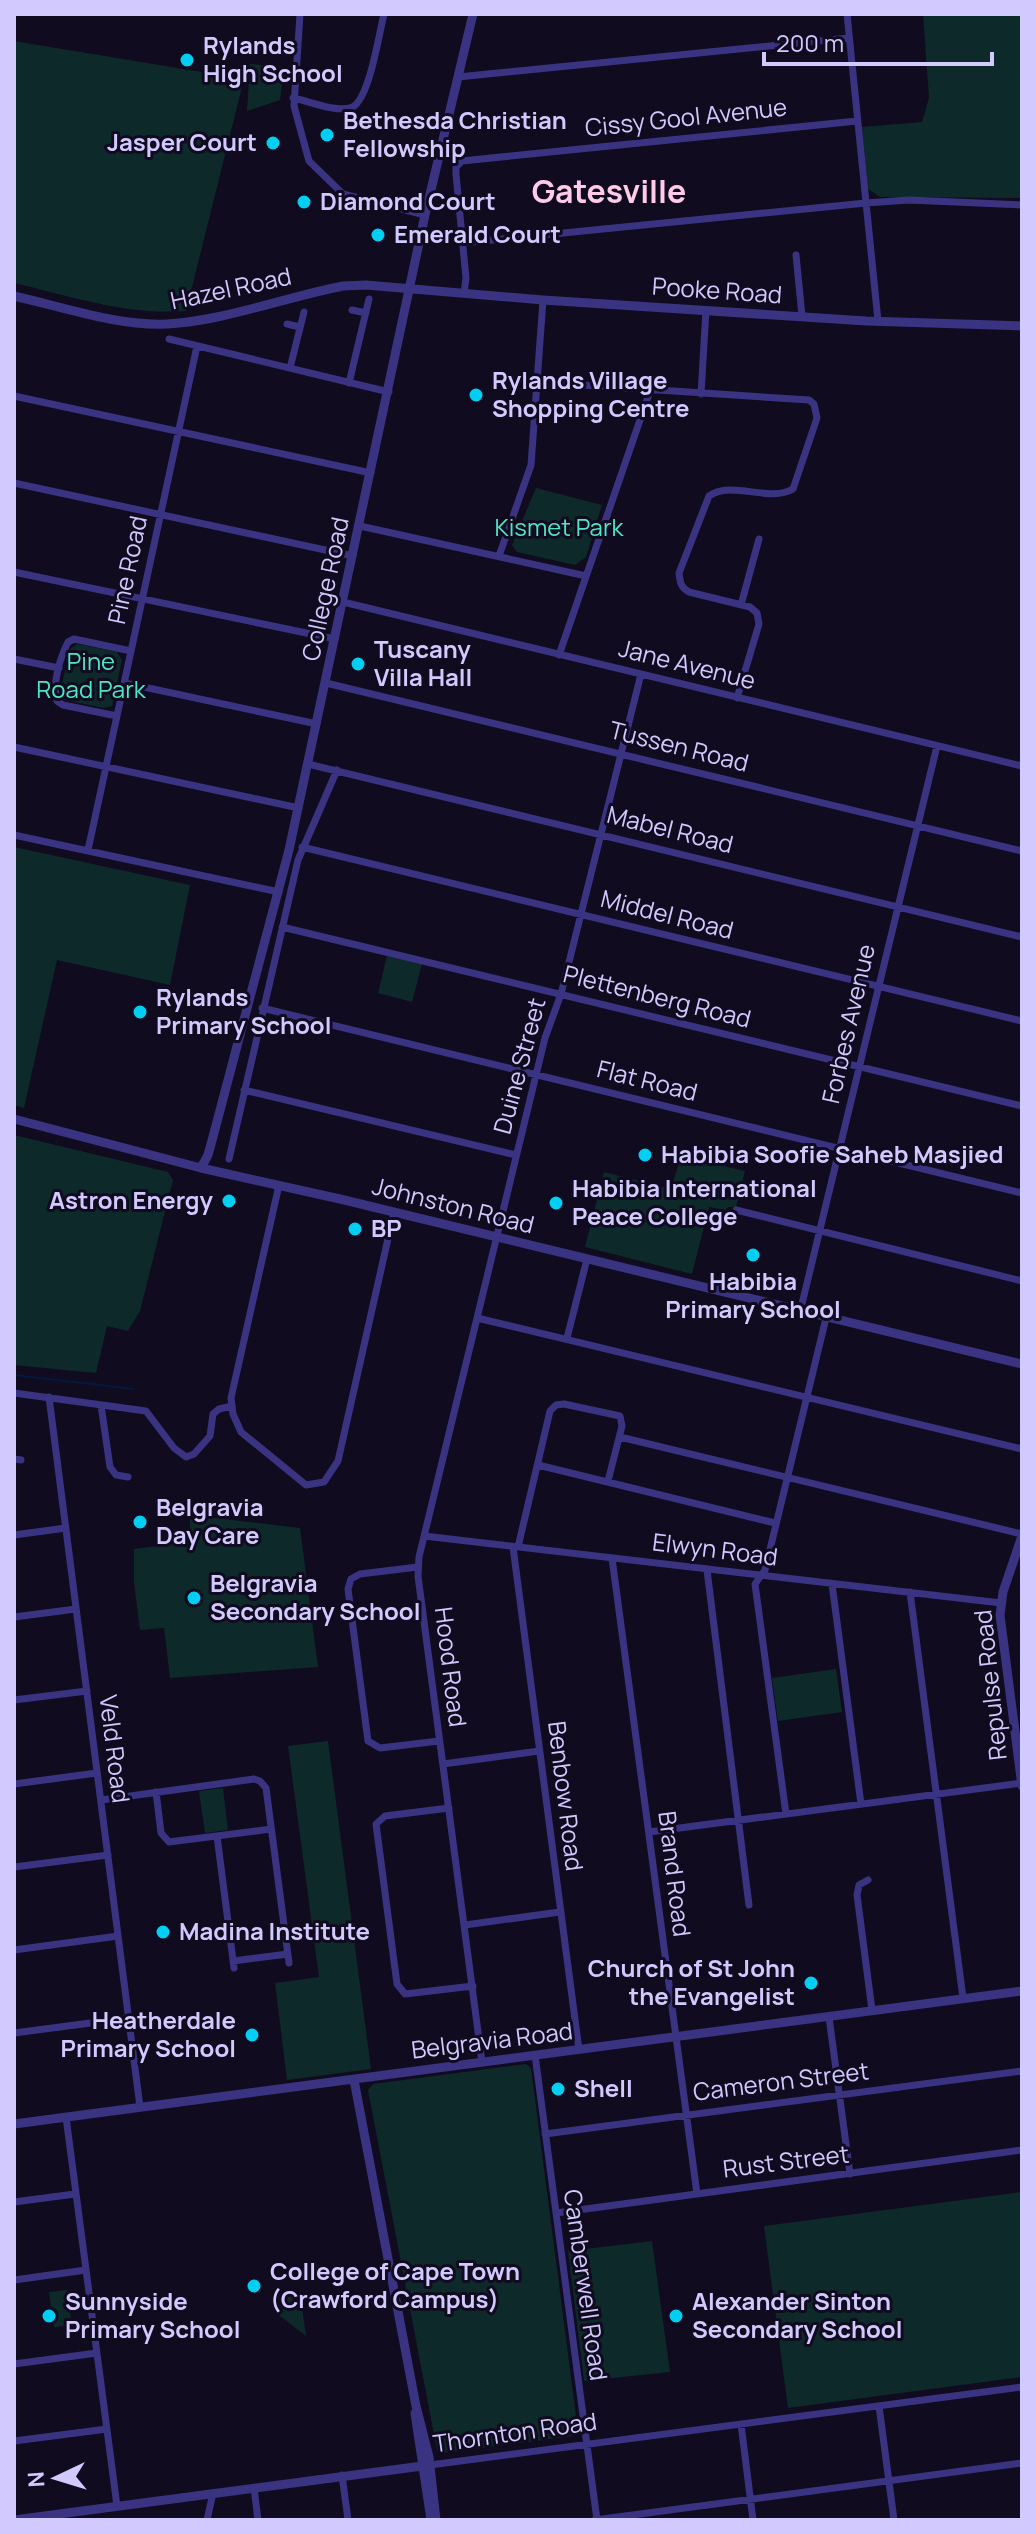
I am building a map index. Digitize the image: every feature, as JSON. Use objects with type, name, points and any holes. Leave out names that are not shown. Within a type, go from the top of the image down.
[{"type":"street","points":[[300,14],[293,98],[309,161],[337,190],[350,198],[425,215]]},
{"type":"street","points":[[293,98],[345,109],[358,104],[366,90],[384,14]]},
{"type":"street","name":"College Road","points":[[201,1168],[208,1155],[299,808],[425,215],[473,14]]},
{"type":"street","points":[[847,14],[878,321]]},
{"type":"street","points":[[458,77],[849,38]]},
{"type":"street","name":"Cissy Gool Avenue","points":[[464,293],[466,278],[456,174],[458,165],[464,160],[857,121]]},
{"type":"street","points":[[462,243],[900,200],[1022,205]]},
{"type":"street","points":[[796,255],[802,316]]},
{"type":"street","name":"Hazel Road","points":[[14,296],[113,319],[164,324],[203,319],[343,286],[411,287]]},
{"type":"street","name":"Pooke Road","points":[[411,287],[543,300],[878,321],[1022,326]]},
{"type":"street","points":[[349,383],[369,299]]},
{"type":"street","points":[[499,556],[529,475],[543,300]]},
{"type":"street","points":[[352,310],[366,313]]},
{"type":"street","points":[[701,394],[706,310]]},
{"type":"street","points":[[290,368],[304,312]]},
{"type":"street","points":[[287,324],[300,327]]},
{"type":"street","name":"Hazel Road","points":[[169,339],[389,392]]},
{"type":"street","name":"Pine Road","points":[[88,850],[197,346]]},
{"type":"street","points":[[537,382],[809,400],[814,404],[817,418],[793,489],[777,494],[721,491],[709,496],[679,573],[680,582],[689,592],[741,605],[757,613],[759,624],[737,698]]},
{"type":"street","points":[[559,655],[650,391]]},
{"type":"street","points":[[14,396],[371,473]]},
{"type":"street","points":[[14,483],[353,556]]},
{"type":"street","points":[[360,526],[586,576]]},
{"type":"street","points":[[741,605],[759,539]]},
{"type":"street","points":[[14,572],[335,639]]},
{"type":"street","name":"Jane Avenue","points":[[343,602],[1022,766]]},
{"type":"street","points":[[117,716],[63,705],[57,701],[59,668],[68,642],[74,639],[131,651]]},
{"type":"street","points":[[14,659],[59,668]]},
{"type":"street","name":"Duine Street","points":[[496,1237],[641,674]]},
{"type":"street","points":[[125,683],[317,724]]},
{"type":"street","name":"Tussen Road","points":[[326,683],[1022,851]]},
{"type":"street","name":"Forbes Avenue","points":[[800,1312],[937,746]]},
{"type":"street","points":[[14,747],[299,808]]},
{"type":"street","name":"Mabel Road","points":[[308,764],[1022,937]]},
{"type":"street","points":[[229,1159],[302,847],[337,770]]},
{"type":"street","points":[[14,835],[279,892]]},
{"type":"street","name":"Middel Road","points":[[302,847],[1022,1021]]},
{"type":"street","name":"Plettenberg Road","points":[[282,927],[1022,1106]]},
{"type":"street","name":"Flat Road","points":[[262,1008],[1022,1193]]},
{"type":"street","points":[[244,1090],[516,1155]]},
{"type":"street","name":"Johnston Road","points":[[14,1119],[201,1168],[1022,1364]]},
{"type":"street","points":[[279,1185],[231,1391],[232,1406],[241,1432],[300,1482],[312,1485],[324,1482],[337,1466],[394,1212]]},
{"type":"street","points":[[736,1210],[1022,1281]]},
{"type":"street","name":"Hood Road","points":[[482,2062],[418,1567],[496,1237]]},
{"type":"street","points":[[567,1338],[587,1259]]},
{"type":"street","points":[[477,1318],[1022,1449]]},
{"type":"street","points":[[786,1814],[755,1584],[765,1570],[826,1318]]},
{"type":"street","points":[[14,1393],[146,1411],[174,1448],[186,1457],[194,1454],[210,1436],[213,1414],[232,1406]]},
{"type":"street","name":"Veld Road","points":[[49,1397],[140,2107]]},
{"type":"street","name":"Benbow Road","points":[[579,2050],[515,1547],[550,1411],[556,1405],[564,1404],[618,1414],[622,1421],[620,1437]]},
{"type":"street","points":[[101,1405],[110,1467],[116,1475],[128,1477]]},
{"type":"street","points":[[608,1481],[620,1437],[1022,1535]]},
{"type":"street","points":[[538,1465],[775,1523]]},
{"type":"street","points":[[14,1535],[66,1528]]},
{"type":"street","name":"Repulse Road","points":[[1022,1535],[1019,1556],[1001,1603],[1002,1635],[1022,1784]]},
{"type":"street","name":"Elwyn Road","points":[[424,1536],[1001,1603]]},
{"type":"street","name":"Brand Road","points":[[612,1558],[697,2194]]},
{"type":"street","points":[[418,1567],[354,1576],[348,1584],[349,1604],[368,1741],[380,1748],[439,1741]]},
{"type":"street","points":[[707,1570],[749,1905]]},
{"type":"street","points":[[832,1584],[861,1804]]},
{"type":"street","points":[[910,1592],[963,1998]]},
{"type":"street","points":[[14,1617],[76,1609]]},
{"type":"street","points":[[14,1700],[87,1691]]},
{"type":"street","points":[[443,1764],[539,1751]]},
{"type":"street","points":[[14,1784],[97,1773]]},
{"type":"street","points":[[101,1800],[254,1779],[260,1781],[266,1788],[288,1958],[234,1964],[217,1836]]},
{"type":"street","points":[[649,1832],[1022,1784]]},
{"type":"street","points":[[156,1792],[164,1839],[172,1842],[271,1829]]},
{"type":"street","points":[[449,1808],[385,1816],[376,1824],[397,1984],[405,1994],[473,1986]]},
{"type":"street","points":[[14,1867],[108,1855]]},
{"type":"street","points":[[868,1880],[859,1885],[857,1895],[872,2010]]},
{"type":"street","points":[[465,1925],[560,1912]]},
{"type":"street","points":[[14,1950],[118,1936]]},
{"type":"street","name":"Belgravia Road","points":[[14,2124],[1022,1991]]},
{"type":"street","points":[[829,2017],[850,2174]]},
{"type":"street","points":[[14,2033],[129,2018]]},
{"type":"street","name":"Camberwell Road","points":[[535,2055],[595,2520]]},
{"type":"street","name":"Cameron Street","points":[[545,2134],[1022,2071]]},
{"type":"street","points":[[354,2080],[416,2406],[416,2425],[426,2466],[433,2520]]},
{"type":"street","points":[[66,2117],[117,2506]]},
{"type":"street","name":"Rust Street","points":[[556,2213],[1022,2150]]},
{"type":"street","points":[[14,2202],[75,2194]]},
{"type":"street","points":[[14,2280],[86,2270]]},
{"type":"street","points":[[14,2364],[97,2353]]},
{"type":"street","name":"Thornton Road","points":[[14,2520],[1022,2387]]},
{"type":"street","points":[[879,2406],[894,2520]]},
{"type":"street","points":[[741,2424],[753,2520]]},
{"type":"street","points":[[14,2441],[107,2429]]},
{"type":"street","points":[[595,2520],[1022,2463]]},
{"type":"street","points":[[342,2475],[348,2520]]},
{"type":"street","points":[[254,2488],[258,2520]]},
{"type":"street","points":[[207,2520],[213,2493]]},
{"type":"green space","points":[[923,14],[1022,14],[1022,198],[880,197],[868,189],[862,127],[922,122],[929,98]]},
{"type":"green space","points":[[14,41],[244,79],[186,311],[121,308],[14,283]]},
{"type":"green space","points":[[250,64],[284,67],[280,100],[247,111]]},
{"type":"green space","name":"Kismet Park","points":[[536,488],[602,505],[586,557],[575,565],[517,552],[512,545]]},
{"type":"green space","name":"Pine Road Park","points":[[77,644],[117,652],[122,660],[112,706],[104,708],[65,700],[60,692],[70,649]]},
{"type":"green space","points":[[14,847],[190,885],[170,985],[57,960],[24,1108],[14,1105]]},
{"type":"green space","points":[[387,956],[422,964],[412,1002],[378,993]]},
{"type":"green space","points":[[14,1135],[168,1172],[173,1180],[140,1311],[128,1331],[107,1326],[96,1373],[14,1365]]},
{"type":"green space","points":[[681,1156],[745,1171],[736,1207],[725,1210],[709,1207],[692,1274],[585,1247],[604,1172],[671,1189]]},
{"type":"green space","points":[[190,1515],[300,1528],[318,1667],[170,1678],[164,1628],[140,1630],[134,1583],[134,1549],[190,1542]]},
{"type":"green space","points":[[836,1669],[842,1712],[778,1721],[772,1678]]},
{"type":"green space","points":[[328,1741],[371,2069],[287,2080],[275,1983],[319,1977],[288,1746]]},
{"type":"green space","points":[[223,1788],[228,1830],[205,1833],[199,1791]]},
{"type":"green space","points":[[526,2064],[531,2068],[578,2431],[574,2436],[442,2453],[437,2450],[368,2090],[373,2084]]},
{"type":"green space","points":[[1022,2192],[1022,2377],[788,2408],[764,2226]]},
{"type":"green space","points":[[652,2241],[670,2372],[584,2381],[568,2251]]},
{"type":"green space","points":[[67,2290],[72,2325],[54,2327],[49,2292]]},
{"type":"green space","points":[[289,2293],[301,2300],[306,2336],[275,2312],[275,2295]]},
{"type":"waterway","points":[[14,1375],[134,1389]]},
{"type":"place","name":"Rylands High School","points":[[187,60]]},
{"type":"place","name":"Bethesda Christian Fellowship","points":[[327,135]]},
{"type":"place","name":"Jasper Court","points":[[273,143]]},
{"type":"place","name":"Diamond Court","points":[[304,202]]},
{"type":"place","name":"Emerald Court","points":[[378,235]]},
{"type":"place","name":"Rylands Village Shopping Centre","points":[[476,395]]},
{"type":"place","name":"Tuscany Villa Hall","points":[[358,664]]},
{"type":"place","name":"Rylands Primary School","points":[[140,1012]]},
{"type":"place","name":"Habibia Soofie Saheb Masjied","points":[[645,1155]]},
{"type":"place","name":"Astron Energy","points":[[229,1201]]},
{"type":"place","name":"Habibia International Peace College","points":[[556,1203]]},
{"type":"place","name":"BP","points":[[355,1229]]},
{"type":"place","name":"Habibia Primary School","points":[[753,1255]]},
{"type":"place","name":"Belgravia Day Care","points":[[140,1522]]},
{"type":"place","name":"Belgravia Secondary School","points":[[194,1598]]},
{"type":"place","name":"Madina Institute","points":[[163,1932]]},
{"type":"place","name":"Church of St John the Evangelist","points":[[811,1983]]},
{"type":"place","name":"Heatherdale Primary School","points":[[252,2035]]},
{"type":"place","name":"Shell","points":[[558,2089]]},
{"type":"place","name":"College of Cape Town (Crawford Campus)","points":[[254,2286]]},
{"type":"place","name":"Sunnyside Primary School","points":[[49,2316]]},
{"type":"place","name":"Alexander Sinton Secondary School","points":[[676,2316]]},
{"type":"district","name":"Gatesville","points":[[609,192]]}]
